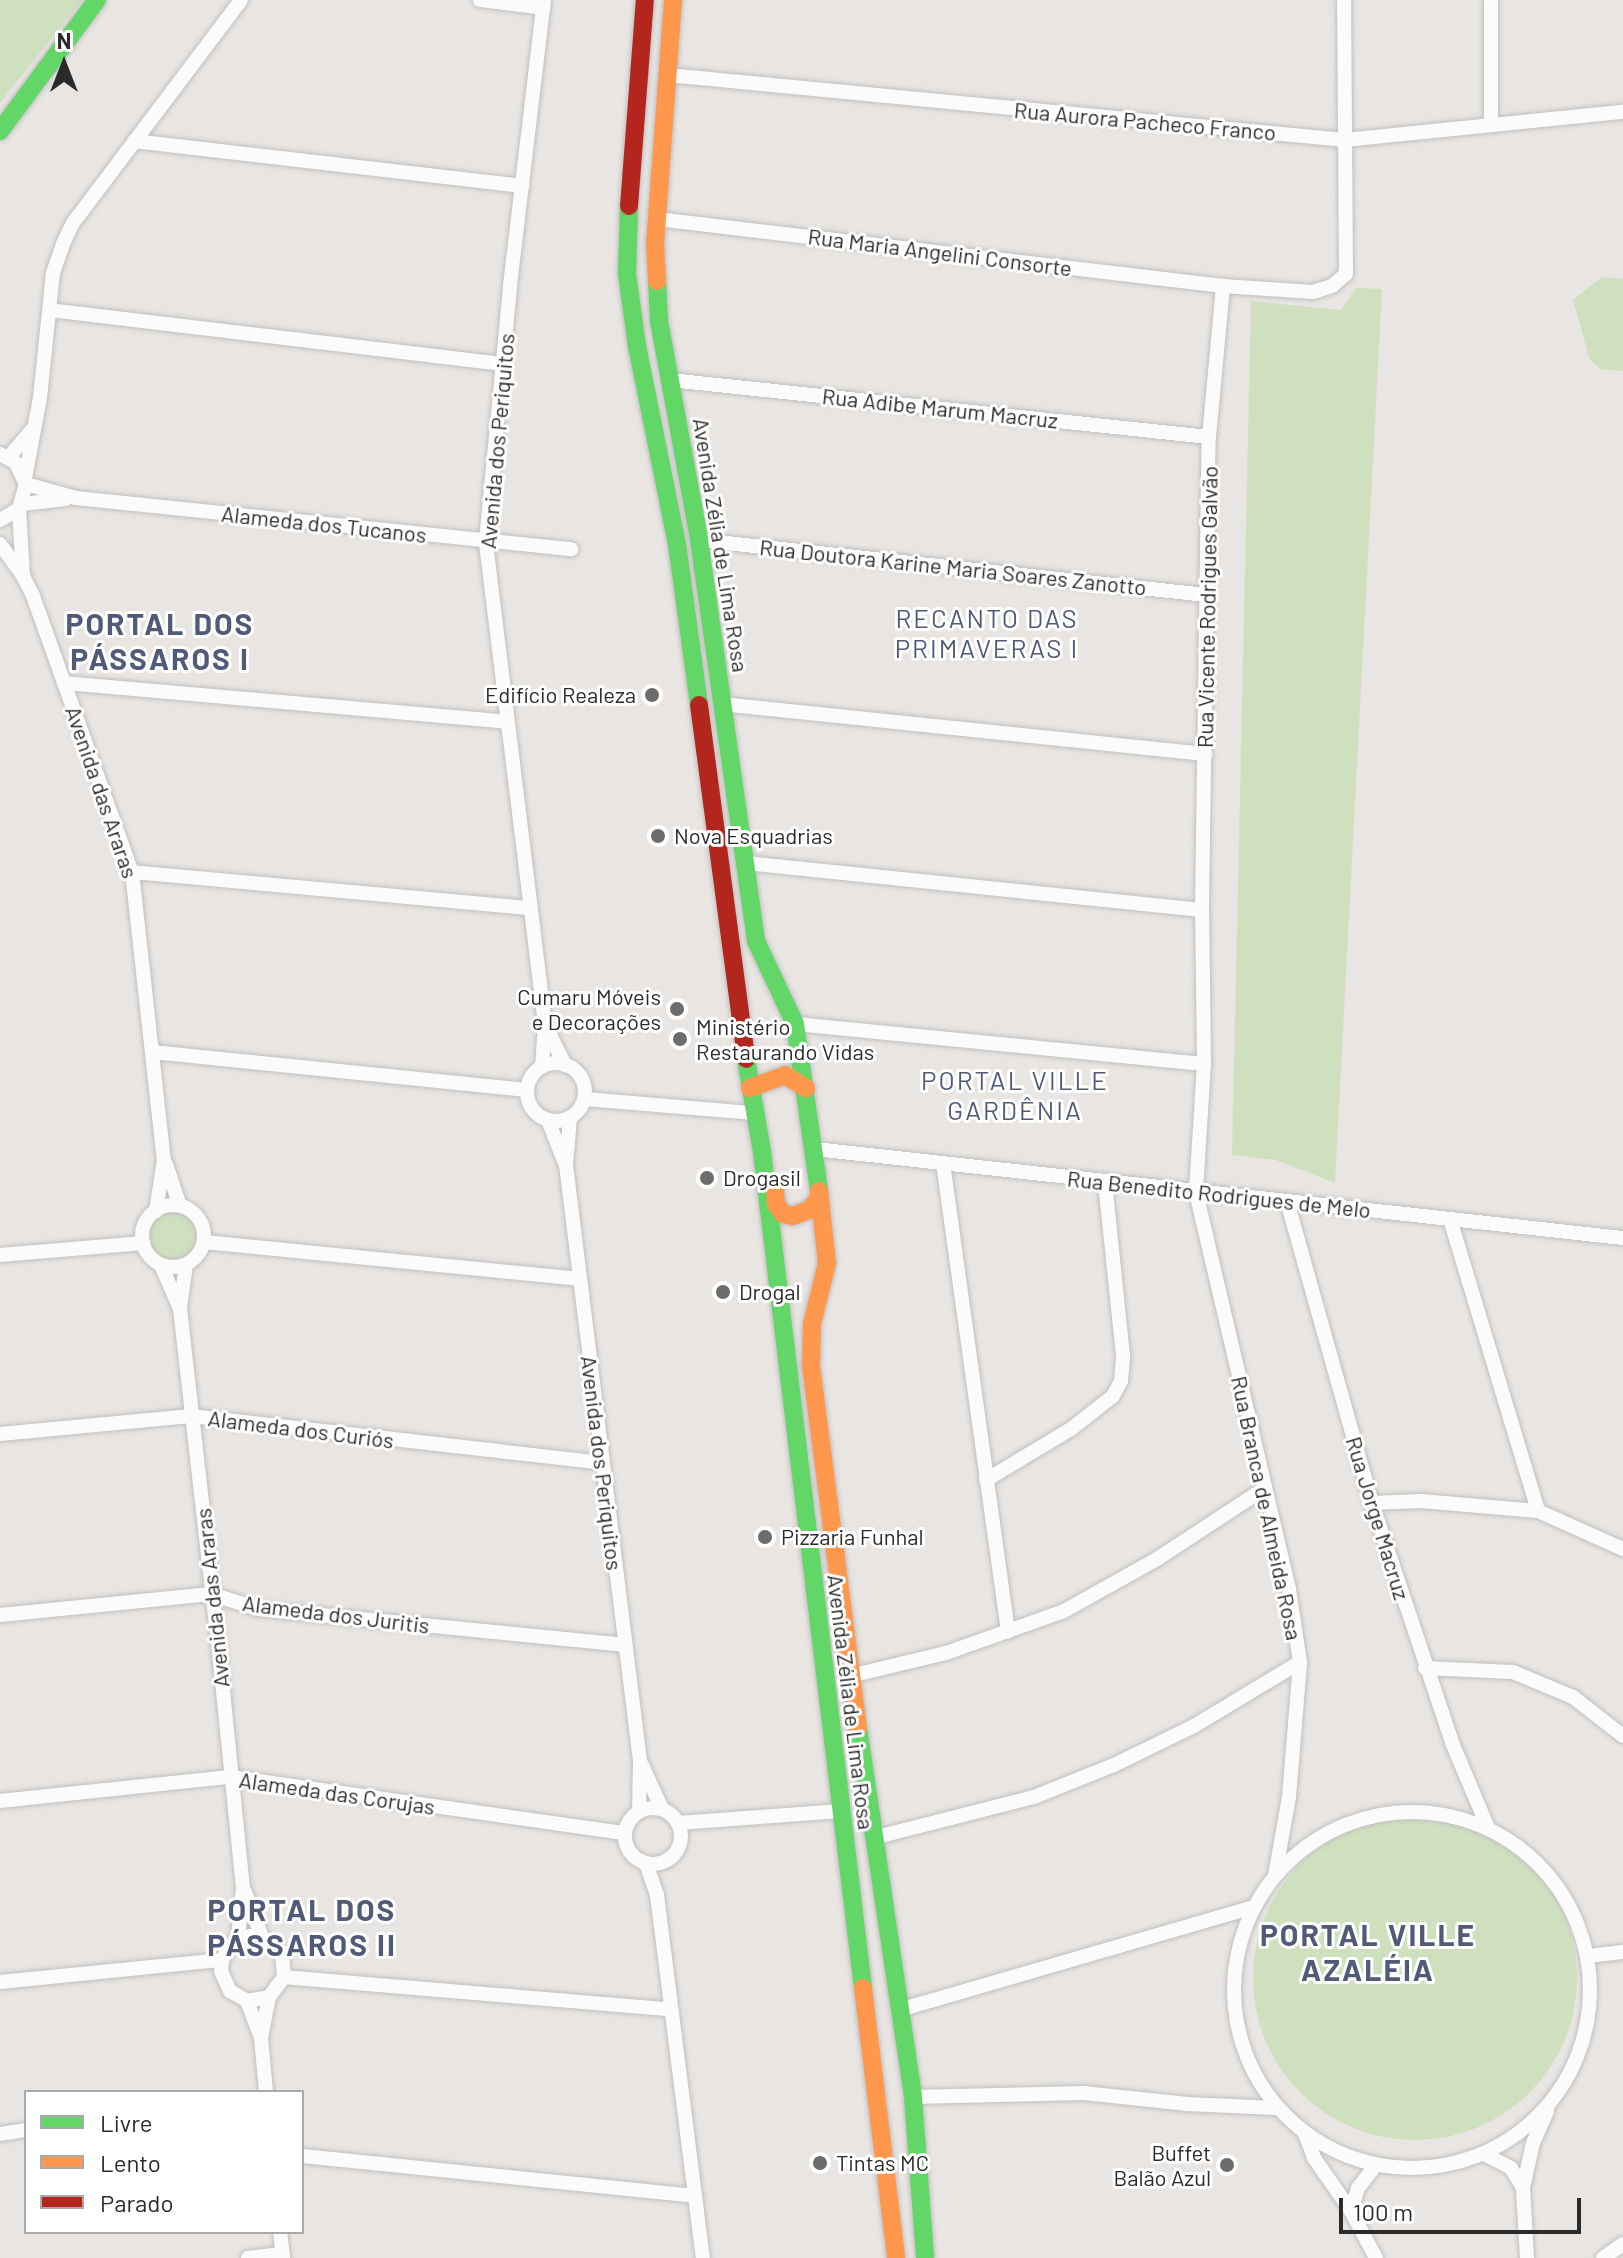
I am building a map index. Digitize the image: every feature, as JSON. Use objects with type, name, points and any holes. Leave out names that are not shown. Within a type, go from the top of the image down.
[{"type":"main road","points":[[0,131],[97,0]]},
{"type":"main road","name":"Avenida Zélia de Lima Rosa","points":[[645,0],[629,198],[627,274],[637,346],[677,544],[753,1113],[762,1152],[896,2258]]},
{"type":"main road","name":"Avenida Zélia de Lima Rosa","points":[[673,0],[657,219],[659,321],[699,540],[756,941],[795,1024],[815,1149],[827,1263],[812,1324],[811,1366],[850,1676],[913,2097],[925,2258]]},
{"type":"main road","points":[[750,1088],[785,1075],[795,1078],[806,1088]]},
{"type":"main road","name":"Avenida Zélia de Lima Rosa","points":[[762,1152],[773,1167],[776,1204],[783,1214],[802,1214],[820,1197]]},
{"type":"street","name":"Avenida das Araras","points":[[23,576],[21,506],[35,424],[53,273],[73,223],[241,0]]},
{"type":"street","points":[[480,0],[544,4]]},
{"type":"street","points":[[1223,286],[1313,292],[1330,288],[1343,278],[1347,269],[1344,0]]},
{"type":"street","points":[[1491,0],[1491,125]]},
{"type":"street","name":"Avenida dos Periquitos","points":[[544,4],[502,364],[486,541],[545,1024]]},
{"type":"street","name":"Rua Aurora Pacheco Franco","points":[[668,75],[1345,140],[1623,112]]},
{"type":"street","points":[[134,141],[522,186]]},
{"type":"street","name":"Rua Maria Angelini Consorte","points":[[657,219],[1223,286]]},
{"type":"street","name":"Rua Vicente Rodrigues Galvão","points":[[1196,1191],[1204,1064],[1202,910],[1209,437],[1223,286]]},
{"type":"street","points":[[49,310],[502,364]]},
{"type":"street","name":"Rua Adibe Marum Macruz","points":[[670,380],[1209,437]]},
{"type":"street","points":[[35,424],[4,456],[26,481],[76,498]]},
{"type":"street","points":[[0,520],[21,506],[76,498]]},
{"type":"street","name":"Alameda dos Tucanos","points":[[76,498],[571,549]]},
{"type":"street","name":"Rua Doutora Karine Maria Soares Zanotto","points":[[699,540],[1206,595]]},
{"type":"street","name":"Avenida das Araras","points":[[0,544],[23,576],[132,872],[164,1160]]},
{"type":"street","points":[[64,683],[506,722]]},
{"type":"street","points":[[721,704],[1205,754]]},
{"type":"street","points":[[746,863],[1202,910]]},
{"type":"street","points":[[132,872],[529,908]]},
{"type":"street","points":[[545,1024],[565,1065],[579,1074],[585,1099]]},
{"type":"street","points":[[542,1067],[545,1024]]},
{"type":"street","points":[[795,1024],[1204,1064]]},
{"type":"street","points":[[152,1052],[527,1090]]},
{"type":"street","points":[[565,1065],[542,1067],[534,1073],[527,1090],[532,1109],[548,1120],[566,1165]]},
{"type":"street","points":[[585,1099],[753,1113]]},
{"type":"street","points":[[566,1165],[570,1118],[585,1099]]},
{"type":"street","points":[[548,1120],[570,1118]]},
{"type":"street","name":"Rua Benedito Rodrigues de Melo","points":[[815,1149],[1450,1219],[1622,1242]]},
{"type":"street","points":[[164,1160],[180,1206]]},
{"type":"street","points":[[164,1160],[156,1211],[144,1226],[143,1243],[147,1252],[161,1265],[180,1309]]},
{"type":"street","points":[[943,1163],[1008,1632]]},
{"type":"street","name":"Avenida dos Periquitos","points":[[566,1165],[640,1761]]},
{"type":"street","points":[[986,1480],[1071,1429],[1113,1396],[1121,1381],[1123,1356],[1105,1181]]},
{"type":"street","name":"Rua Branca de Almeida Rosa","points":[[1196,1191],[1289,1589],[1300,1662],[1290,1782],[1275,1876]]},
{"type":"street","name":"Rua Jorge Macruz","points":[[1287,1201],[1372,1503],[1425,1668],[1488,1828]]},
{"type":"street","points":[[156,1211],[180,1206],[196,1215],[201,1223],[204,1242],[196,1258],[186,1265],[161,1265]]},
{"type":"street","points":[[1450,1219],[1538,1511]]},
{"type":"street","points":[[204,1242],[578,1279]]},
{"type":"street","points":[[0,1255],[143,1243]]},
{"type":"street","points":[[180,1309],[186,1265]]},
{"type":"street","name":"Avenida das Araras","points":[[180,1309],[243,1888]]},
{"type":"street","name":"Alameda dos Curiós","points":[[0,1434],[191,1416],[602,1463]]},
{"type":"street","points":[[850,1676],[946,1653],[1064,1611],[1157,1559],[1265,1488]]},
{"type":"street","points":[[1372,1503],[1421,1501],[1538,1511],[1623,1549]]},
{"type":"street","name":"Alameda dos Juritis","points":[[0,1615],[211,1594],[259,1609],[624,1645]]},
{"type":"street","points":[[873,1838],[943,1823],[1034,1797],[1114,1765],[1194,1726],[1300,1662]]},
{"type":"street","points":[[1425,1668],[1513,1672],[1573,1697],[1623,1736]]},
{"type":"street","points":[[640,1761],[662,1809],[678,1823],[681,1842],[671,1858],[662,1863],[646,1863]]},
{"type":"street","points":[[640,1761],[639,1812],[625,1833],[628,1848],[646,1863],[657,1895],[669,2009],[703,2258]]},
{"type":"street","name":"Alameda das Corujas","points":[[0,1801],[230,1777],[625,1833]]},
{"type":"street","points":[[639,1812],[662,1809]]},
{"type":"street","points":[[678,1823],[841,1811]]},
{"type":"street","name":"Rua Branca de Almeida Rosa","points":[[1484,2154],[1431,2168],[1376,2165],[1339,2153],[1305,2134],[1277,2108],[1257,2079],[1238,2032],[1233,1982],[1242,1932],[1253,1907],[1275,1876],[1316,1840],[1356,1821],[1400,1812],[1445,1815],[1488,1828]]},
{"type":"street","points":[[1488,1828],[1524,1850],[1554,1880],[1576,1916],[1589,1956],[1591,2009],[1578,2060],[1550,2105],[1533,2143],[1523,2188],[1527,2258]]},
{"type":"street","points":[[657,1895],[662,1863]]},
{"type":"street","points":[[243,1888],[262,1937],[282,1952],[284,1977],[269,1997],[261,2038]]},
{"type":"street","points":[[243,1888],[238,1939],[222,1960],[224,1982],[230,1991],[247,2001],[261,2038],[266,2090]]},
{"type":"street","points":[[899,2010],[1253,1907]]},
{"type":"street","points":[[238,1939],[262,1937]]},
{"type":"street","points":[[1589,1956],[1623,1952]]},
{"type":"street","points":[[0,1982],[222,1960]]},
{"type":"street","points":[[284,1977],[669,2009]]},
{"type":"street","points":[[247,2001],[269,1997]]},
{"type":"street","points":[[913,2097],[1084,2093],[1187,2104],[1277,2108]]},
{"type":"street","points":[[1484,2154],[1520,2134],[1550,2105]]},
{"type":"street","points":[[0,2134],[24,2130]]},
{"type":"street","name":"Rua Branca de Almeida Rosa","points":[[1305,2134],[1314,2158],[1351,2211],[1376,2258]]},
{"type":"street","points":[[1484,2154],[1511,2168],[1523,2188]]},
{"type":"street","points":[[304,2156],[695,2196]]},
{"type":"street","points":[[1351,2211],[1358,2188],[1376,2165]]},
{"type":"street","points":[[248,2258],[283,2256],[280,2234]]},
{"type":"street","points":[[1603,2258],[1623,2244]]},
{"type":"green space","points":[[0,0],[82,0],[0,103]]},
{"type":"green space","points":[[1602,277],[1623,279],[1623,371],[1601,369],[1590,360],[1573,300]]},
{"type":"green space","points":[[1356,288],[1382,289],[1335,1183],[1276,1160],[1232,1155],[1251,301],[1341,310]]},
{"type":"green space","points":[[175,1209],[193,1217],[201,1235],[193,1253],[175,1261],[157,1253],[149,1235],[157,1217]]},
{"type":"green space","points":[[1399,1816],[1431,1816],[1462,1823],[1492,1835],[1518,1852],[1541,1875],[1565,1916],[1574,1946],[1577,1978],[1574,2010],[1558,2055],[1541,2081],[1518,2104],[1492,2121],[1462,2133],[1431,2140],[1399,2140],[1368,2133],[1338,2121],[1312,2104],[1289,2081],[1272,2055],[1260,2025],[1253,1994],[1253,1962],[1260,1931],[1272,1901],[1289,1875],[1312,1852],[1338,1835],[1368,1823]]},
{"type":"traffic: fast","points":[[0,131],[97,0]]},
{"type":"traffic: fast","points":[[629,206],[627,274],[637,346],[677,544],[699,705]]},
{"type":"traffic: fast","points":[[657,281],[659,321],[699,540],[756,941],[795,1024],[819,1191]]},
{"type":"traffic: fast","points":[[746,1059],[762,1152],[863,1988]]},
{"type":"traffic: fast","points":[[858,1728],[913,2097],[925,2258]]},
{"type":"traffic: slow","points":[[657,281],[655,245],[673,0]]},
{"type":"traffic: slow","points":[[750,1088],[785,1075],[806,1088]]},
{"type":"traffic: slow","points":[[775,1190],[776,1204],[783,1214],[793,1216],[809,1210],[820,1197]]},
{"type":"traffic: slow","points":[[819,1191],[827,1263],[812,1324],[811,1366],[858,1728]]},
{"type":"traffic: slow","points":[[863,1988],[896,2258]]},
{"type":"traffic: jam","points":[[629,206],[645,0]]},
{"type":"traffic: jam","points":[[699,705],[746,1059]]},
{"type":"place","name":"Edifício Realeza","points":[[652,695]]},
{"type":"place","name":"Nova Esquadrias","points":[[658,836]]},
{"type":"place","name":"Cumaru Móveis e Decorações","points":[[677,1009]]},
{"type":"place","name":"Ministério Restaurando Vidas","points":[[680,1039]]},
{"type":"place","name":"Drogasil","points":[[707,1178]]},
{"type":"place","name":"Drogal","points":[[723,1292]]},
{"type":"place","name":"Pizzaria Funhal","points":[[765,1537]]},
{"type":"place","name":"Tintas MC","points":[[820,2163]]},
{"type":"place","name":"Buffet Balão Azul","points":[[1227,2165]]},
{"type":"district","name":"RECANTO DAS PRIMAVERAS I","points":[[987,633]]},
{"type":"district","name":"PORTAL DOS PÁSSAROS I","points":[[160,640]]},
{"type":"district","name":"PORTAL VILLE GARDÊNIA","points":[[1015,1095]]},
{"type":"district","name":"PORTAL DOS PÁSSAROS II","points":[[302,1926]]},
{"type":"district","name":"PORTAL VILLE AZALÉIA","points":[[1368,1951]]}]
